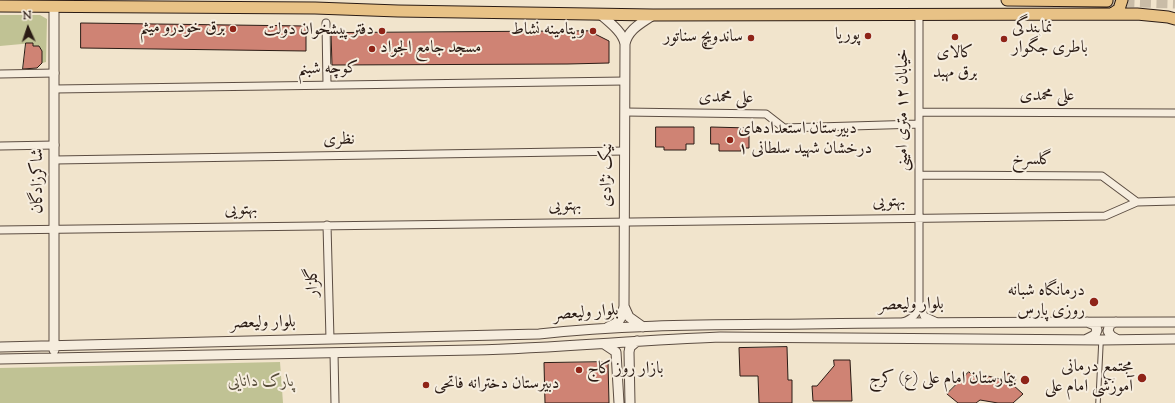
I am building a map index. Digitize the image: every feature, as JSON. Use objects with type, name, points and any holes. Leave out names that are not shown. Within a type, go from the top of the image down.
[{"type":"main road","points":[[316,8],[330,3],[332,0]]},
{"type":"main road","points":[[357,0],[364,6],[374,10]]},
{"type":"main road","points":[[1008,0],[1107,0]]},
{"type":"main road","points":[[1112,14],[1119,9],[1122,0]]},
{"type":"main road","points":[[0,6],[316,8],[653,15],[1112,14],[1153,15],[1175,19]]},
{"type":"street","name":"شاکرزادگان","points":[[50,357],[59,345],[54,229],[54,6]]},
{"type":"street","points":[[600,14],[614,27],[624,39],[625,44]]},
{"type":"street","name":"خیابان ۱۲ متری امینی","points":[[919,14],[919,303]]},
{"type":"street","points":[[625,44],[626,38],[630,31],[653,15]]},
{"type":"street","points":[[326,23],[327,85]]},
{"type":"street","name":"نیک نژادی","points":[[624,306],[625,44]]},
{"type":"street","points":[[0,74],[55,73]]},
{"type":"street","name":"کوچه شبنم","points":[[55,89],[625,81]]},
{"type":"street","name":"علی محمدی","points":[[625,112],[766,114],[784,128],[919,124]]},
{"type":"street","name":"علی محمدی","points":[[919,112],[1175,113]]},
{"type":"street","points":[[0,146],[55,145]]},
{"type":"street","name":"نظری","points":[[55,160],[625,151]]},
{"type":"street","name":"گلسرخ","points":[[919,175],[1102,176],[1137,202]]},
{"type":"street","name":"بهتویی","points":[[0,230],[919,217],[1105,216],[1137,202],[1175,201]]},
{"type":"street","name":"گلزار","points":[[328,225],[330,339]]},
{"type":"street","points":[[919,303],[924,316],[939,322]]},
{"type":"street","points":[[902,323],[914,317],[917,313],[919,303]]},
{"type":"street","points":[[624,306],[629,317],[643,327]]},
{"type":"street","points":[[605,329],[617,323],[621,319],[624,306]]},
{"type":"street","points":[[1084,340],[1095,335],[1097,330],[1095,326],[1087,322]]},
{"type":"street","points":[[1118,322],[1110,324],[1108,329],[1109,334],[1118,340]]},
{"type":"street","name":"بلوار ولیعصر","points":[[0,347],[539,334],[605,329],[721,324],[1175,322]]},
{"type":"street","points":[[720,337],[728,334],[729,331],[728,328],[721,324]]},
{"type":"street","points":[[742,338],[735,334],[734,329],[737,326],[744,324]]},
{"type":"street","points":[[496,335],[488,338],[486,344],[489,348],[497,350]]},
{"type":"street","points":[[474,336],[481,339],[483,344],[480,349],[474,350]]},
{"type":"street","name":"بلوار ولیعصر","points":[[0,359],[497,350],[720,337],[1084,340],[1175,339]]},
{"type":"street","points":[[630,403],[629,352],[630,347],[637,341]]},
{"type":"street","points":[[604,344],[616,352]]},
{"type":"street","points":[[59,345],[60,354],[64,357]]},
{"type":"street","points":[[44,346],[49,351],[50,357]]},
{"type":"street","points":[[616,352],[623,348],[629,352]]},
{"type":"street","points":[[616,352],[619,403]]},
{"type":"street","points":[[334,353],[334,403]]},
{"type":"lane","points":[[1098,403],[1101,340]]},
{"type":"green space","points":[[0,15],[40,15],[47,19],[46,62],[42,63],[42,51],[39,46],[33,46],[33,43],[0,46]]},
{"type":"green space","name":"پارک دانایی","points":[[280,362],[283,403],[0,403],[0,368]]},
{"type":"building","points":[[81,23],[306,26],[306,51],[81,48]]},
{"type":"building","points":[[589,31],[609,41],[609,63],[332,65],[331,33]]},
{"type":"building","points":[[26,43],[33,43],[33,46],[39,46],[42,51],[42,63],[37,68],[23,69]]},
{"type":"building","points":[[656,127],[694,127],[694,144],[686,144],[686,150],[664,150],[664,147],[656,147]]},
{"type":"building","points":[[711,127],[749,128],[749,148],[741,148],[741,151],[719,151],[719,144],[711,144]]},
{"type":"building","points":[[787,347],[788,380],[792,380],[792,403],[759,403],[758,376],[740,376],[739,348]]},
{"type":"building","points":[[834,360],[850,360],[852,401],[813,401],[812,386],[817,386],[834,366]]},
{"type":"building","points":[[608,362],[609,403],[545,403],[544,363]]},
{"type":"building","points":[[969,372],[976,379],[988,376],[1000,379],[1009,373],[1016,379],[1012,384],[1023,394],[1013,403],[998,403],[980,400],[976,403],[958,403],[947,394]]},
{"type":"tunnel","points":[[1107,1],[1175,3]]},
{"type":"place","name":"برق خودرو میثم","points":[[233,29]]},
{"type":"place","name":"دفتر پیشخوان دولت","points":[[382,31]]},
{"type":"place","name":"ویتامینه نشاط","points":[[593,31]]},
{"type":"place","name":"پوریا","points":[[868,36]]},
{"type":"place","name":"کالای برق مهبد","points":[[955,37]]},
{"type":"place","name":"ساندویچ سناتور","points":[[751,38]]},
{"type":"place","name":"نمایندگی باطری جگوار","points":[[1004,39]]},
{"type":"place","name":"مسجد جامع الجواد","points":[[372,49]]},
{"type":"place","name":"دبیرستان استعدادهای درخشان شهید سلطانی ۱","points":[[730,140]]},
{"type":"place","name":"درمانگاه شبانه روزی پارس","points":[[1094,302]]},
{"type":"place","name":"بازار روز کاج","points":[[579,370]]},
{"type":"place","name":"مجتمع درمانی آموزشی امام علی","points":[[1142,378]]},
{"type":"place","name":"بیمارستان امام علی (ع) کرج","points":[[1025,380]]},
{"type":"place","name":"دبیرستان دخترانه فاتحی","points":[[426,385]]}]
